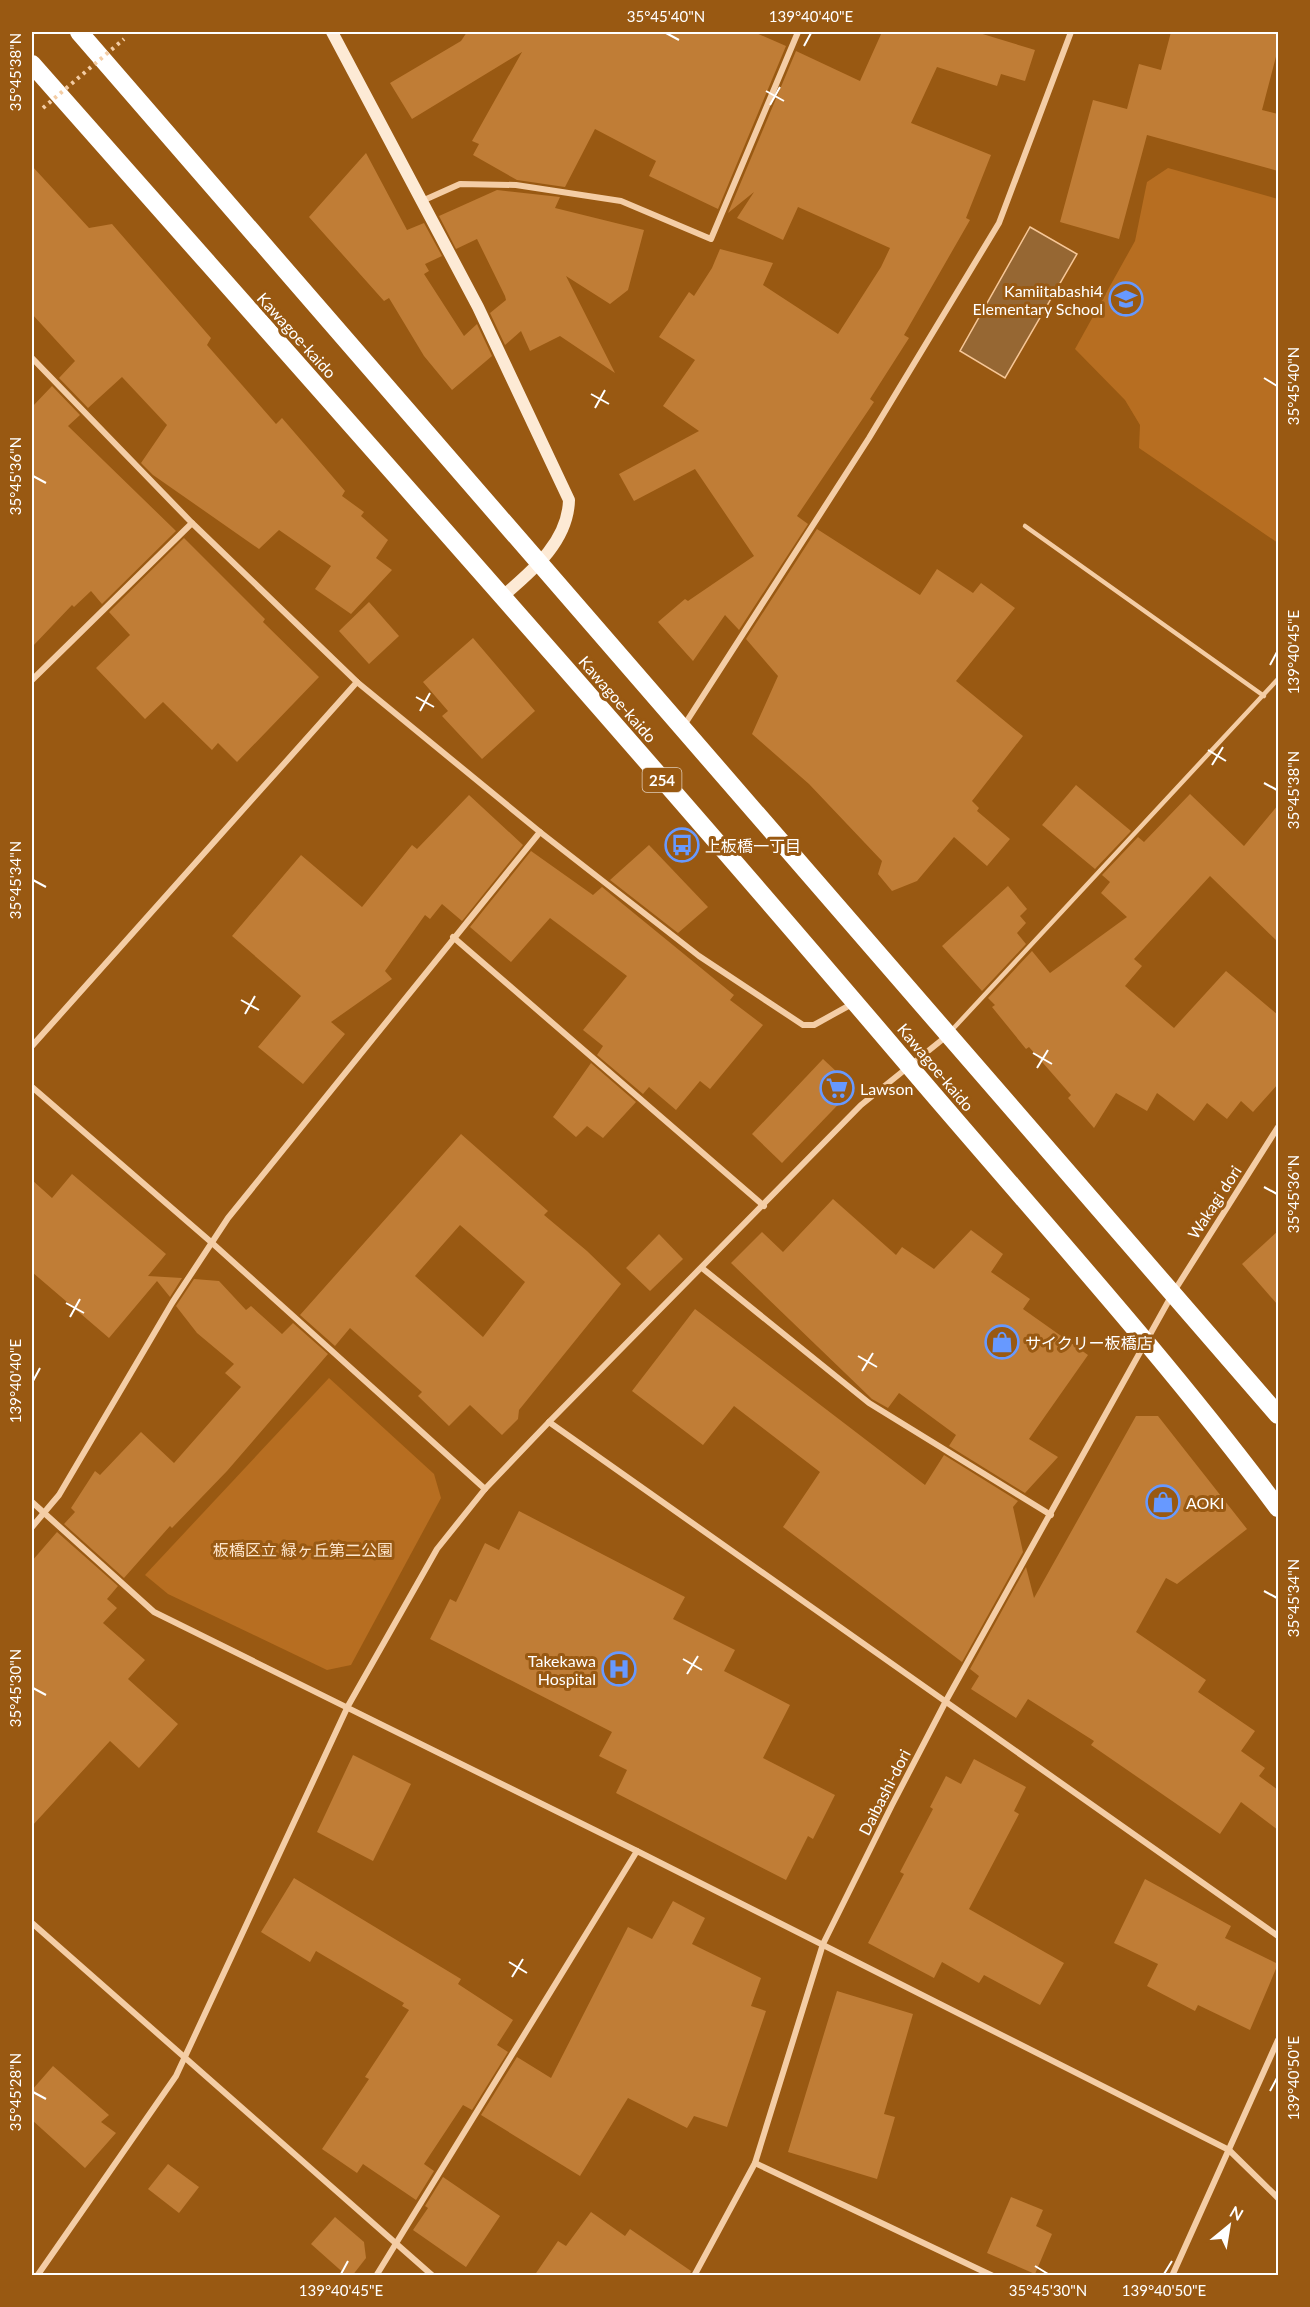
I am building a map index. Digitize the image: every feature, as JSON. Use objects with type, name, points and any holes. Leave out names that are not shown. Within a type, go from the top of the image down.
[{"type":"highway","name":"Kawagoe-kaido","points":[[79,32],[1278,1415]]},
{"type":"highway","name":"Kawagoe-kaido","points":[[32,64],[503,597],[855,1002],[1145,1342],[1239,1455],[1278,1508]]},
{"type":"street","points":[[332,32],[478,307],[567,494],[568,514],[565,524],[539,564],[503,597]]},
{"type":"street","points":[[421,201],[460,184],[516,185],[621,201],[711,239],[798,32]]},
{"type":"street","points":[[682,727],[869,438],[999,223],[1071,32]]},
{"type":"street","points":[[32,358],[192,523],[357,682],[540,832],[699,956],[803,1024],[814,1025],[855,1002]]},
{"type":"street","points":[[32,679],[192,523]]},
{"type":"street","points":[[32,1046],[357,682]]},
{"type":"street","points":[[32,1527],[59,1495],[211,1242],[453,937],[540,832]]},
{"type":"street","points":[[453,937],[764,1206]]},
{"type":"street","points":[[38,2276],[176,2076],[348,1706],[437,1548],[485,1489],[549,1422],[861,1105],[948,1035]]},
{"type":"street","points":[[32,1087],[211,1242],[485,1489]]},
{"type":"street","name":"Wakagi dori","points":[[1145,1342],[1173,1293],[1278,1127]]},
{"type":"street","points":[[702,1268],[868,1403],[1051,1515]]},
{"type":"street","name":"Daibashi-dori","points":[[694,2276],[755,2163],[824,1944],[947,1699],[1145,1342]]},
{"type":"street","points":[[549,1422],[947,1699],[1278,1936]]},
{"type":"street","points":[[32,1502],[154,1612],[348,1706],[824,1944],[1229,2150],[1278,2198]]},
{"type":"street","points":[[376,2276],[637,1851]]},
{"type":"street","points":[[32,1923],[433,2276]]},
{"type":"street","points":[[1172,2276],[1278,2040]]},
{"type":"street","points":[[755,2163],[993,2276]]},
{"type":"lane","points":[[1025,526],[1264,696]]},
{"type":"lane","points":[[948,1035],[1278,680]]},
{"type":"path","points":[[43,108],[124,39]]},
{"type":"green space","points":[[1168,168],[1278,199],[1278,543],[1139,448],[1140,425],[1125,400],[1075,349],[1135,241],[1147,182]]},
{"type":"green space","name":"板橋区立 緑ヶ丘第二公園","points":[[329,1378],[434,1474],[441,1498],[351,1665],[327,1670],[168,1594],[145,1575]]},
{"type":"shaded area","points":[[1030,227],[1077,254],[1005,378],[960,351]]},
{"type":"building","points":[[467,32],[754,32],[786,46],[718,209],[649,176],[656,161],[595,129],[565,187],[517,180],[473,155],[479,144],[472,141],[522,52],[412,119],[390,83],[461,41]]},
{"type":"building","points":[[882,32],[976,32],[1035,50],[1025,81],[1001,74],[997,86],[937,67],[911,123],[991,155],[966,218],[970,220],[904,335],[909,338],[870,399],[874,402],[797,516],[808,524],[739,630],[725,615],[693,661],[658,622],[685,599],[688,601],[754,556],[695,469],[634,501],[619,474],[699,431],[663,406],[695,360],[659,337],[689,292],[694,296],[712,268],[720,249],[773,263],[763,285],[838,334],[881,267],[890,248],[798,207],[783,240],[737,218],[754,192],[728,213],[796,51],[860,81]]},
{"type":"building","points":[[1171,32],[1278,32],[1278,49],[1262,110],[1278,114],[1278,171],[1147,135],[1119,239],[1060,222],[1093,100],[1127,109],[1139,64],[1161,70]]},
{"type":"building","points":[[366,153],[407,230],[424,223],[442,256],[425,264],[429,271],[424,274],[464,336],[477,324],[492,356],[452,390],[424,356],[389,298],[384,301],[309,217]]},
{"type":"building","points":[[32,166],[89,228],[112,224],[211,338],[207,345],[276,424],[282,418],[345,491],[342,496],[364,512],[361,516],[388,540],[376,558],[392,570],[351,614],[315,589],[331,566],[279,530],[259,549],[153,475],[141,463],[167,425],[122,377],[88,408],[59,378],[75,361],[32,314]]},
{"type":"building","points":[[497,190],[560,197],[555,208],[644,230],[628,290],[610,304],[566,276],[615,373],[560,336],[530,351],[521,331],[505,345],[490,313],[506,300],[505,296],[477,239],[456,249],[439,216]]},
{"type":"building","points":[[52,386],[80,415],[68,426],[176,531],[102,604],[91,591],[74,607],[72,605],[32,647],[32,407]]},
{"type":"building","points":[[817,529],[920,595],[937,569],[973,593],[981,583],[1015,608],[956,681],[1023,736],[972,801],[979,808],[977,811],[1010,839],[987,866],[954,837],[917,881],[892,891],[878,874],[882,861],[809,784],[752,734],[778,676],[746,639]]},
{"type":"building","points":[[184,538],[265,619],[263,622],[319,677],[237,762],[218,743],[212,750],[163,702],[145,719],[96,668],[130,635],[109,612]]},
{"type":"building","points":[[369,602],[399,636],[369,664],[339,631]]},
{"type":"building","points":[[473,638],[535,711],[482,759],[442,716],[448,711],[423,682]]},
{"type":"building","points":[[1076,785],[1131,831],[1095,869],[1042,825]]},
{"type":"building","points":[[1190,794],[1244,846],[1278,805],[1278,942],[1210,876],[1134,959],[1142,966],[1125,986],[1174,1028],[1226,971],[1278,1015],[1278,1084],[1253,1112],[1241,1101],[1227,1119],[1207,1103],[1194,1121],[1157,1093],[1147,1111],[1116,1093],[1094,1128],[1068,1098],[1071,1095],[1029,1047],[1026,1049],[992,1007],[995,1005],[988,998],[1032,951],[1050,973],[1127,917],[1101,893],[1110,882],[1102,875],[1138,837],[1144,842]]},
{"type":"building","points":[[469,795],[523,845],[462,921],[442,904],[430,919],[425,915],[385,971],[392,979],[331,1022],[345,1034],[303,1084],[258,1047],[301,996],[232,936],[301,855],[362,907],[412,845],[417,849]]},
{"type":"building","points":[[649,845],[708,907],[678,933],[610,880]]},
{"type":"building","points":[[531,851],[593,895],[602,887],[734,995],[730,1000],[763,1025],[710,1089],[700,1081],[676,1110],[649,1087],[643,1094],[597,1055],[603,1046],[583,1030],[627,976],[550,918],[511,962],[470,927]]},
{"type":"building","points":[[1008,886],[1027,909],[1020,916],[1026,923],[1017,933],[1026,944],[982,991],[942,946]]},
{"type":"building","points":[[823,1059],[854,1088],[782,1163],[752,1134]]},
{"type":"building","points":[[591,1063],[636,1102],[603,1138],[587,1126],[576,1137],[553,1117]]},
{"type":"building","points":[[461,1134],[548,1211],[544,1215],[587,1251],[621,1284],[519,1410],[518,1419],[502,1435],[470,1405],[449,1426],[418,1396],[422,1392],[350,1328],[335,1346],[300,1315]],"holes":[[[460,1225],[525,1282],[483,1337],[415,1276]]]},
{"type":"building","points":[[72,1174],[166,1254],[148,1276],[182,1278],[170,1297],[157,1281],[109,1338],[32,1272],[32,1180],[52,1198]]},
{"type":"building","points":[[833,1199],[896,1255],[902,1247],[934,1269],[971,1230],[1003,1254],[991,1272],[1030,1299],[1023,1309],[1088,1355],[1029,1439],[1058,1457],[1025,1493],[949,1446],[956,1435],[899,1393],[888,1408],[872,1399],[731,1263],[762,1232],[783,1252]]},
{"type":"building","points":[[1278,1231],[1278,1305],[1242,1264]]},
{"type":"building","points":[[659,1234],[683,1259],[650,1291],[626,1268]]},
{"type":"building","points":[[194,1279],[219,1281],[246,1310],[251,1306],[282,1334],[293,1323],[328,1354],[227,1471],[172,1528],[170,1526],[124,1578],[64,1524],[75,1512],[71,1508],[95,1471],[100,1475],[141,1432],[174,1463],[241,1387],[225,1373],[234,1364],[197,1333],[176,1306]]},
{"type":"building","points":[[695,1309],[925,1485],[944,1455],[1018,1501],[1013,1507],[1023,1552],[962,1662],[783,1527],[820,1472],[734,1406],[703,1445],[632,1391]]},
{"type":"building","points":[[1136,1416],[1158,1416],[1247,1529],[1177,1584],[1166,1578],[1136,1632],[1206,1680],[1198,1692],[1255,1731],[1241,1751],[1265,1768],[1259,1776],[1278,1790],[1278,1830],[1241,1802],[1220,1834],[1091,1745],[1094,1741],[1028,1699],[1016,1718],[971,1689],[979,1676],[970,1669],[1026,1567],[1034,1598]]},
{"type":"building","points":[[519,1511],[685,1597],[673,1619],[735,1650],[724,1671],[790,1705],[763,1758],[835,1795],[813,1839],[808,1836],[786,1880],[616,1793],[627,1770],[599,1756],[612,1732],[430,1639],[450,1599],[456,1602],[485,1543],[499,1550]]},
{"type":"building","points":[[57,1532],[118,1586],[107,1599],[117,1608],[103,1623],[145,1660],[128,1679],[178,1724],[139,1768],[110,1741],[32,1826],[32,1561]]},
{"type":"building","points":[[353,1755],[411,1784],[373,1861],[317,1832]]},
{"type":"building","points":[[974,1759],[1026,1787],[1014,1811],[1019,1814],[969,1909],[1064,1963],[1040,2005],[984,1975],[979,1983],[942,1962],[934,1978],[868,1943],[904,1874],[900,1872],[933,1809],[930,1807],[946,1776],[961,1784]]},
{"type":"building","points":[[294,1878],[461,1979],[458,1984],[513,2020],[497,2045],[508,2052],[472,2110],[463,2105],[424,2164],[434,2171],[416,2200],[363,2164],[357,2173],[322,2149],[369,2079],[365,2077],[409,2010],[402,2006],[404,2003],[316,1951],[310,1962],[261,1932]]},
{"type":"building","points":[[1145,1879],[1231,1926],[1225,1938],[1278,1964],[1250,2030],[1198,2005],[1195,2011],[1147,1986],[1158,1964],[1114,1943]]},
{"type":"building","points":[[673,1901],[705,1918],[692,1944],[761,1978],[751,2006],[766,2011],[727,2127],[694,2116],[687,2128],[628,2098],[580,2176],[481,2115],[517,2057],[551,2078],[628,1927],[652,1939]]},
{"type":"building","points":[[837,1991],[913,2014],[884,2114],[895,2117],[877,2179],[788,2152]]},
{"type":"building","points":[[53,2066],[109,2115],[101,2122],[116,2133],[85,2168],[32,2120],[32,2090]]},
{"type":"building","points":[[168,2164],[199,2187],[179,2213],[148,2189]]},
{"type":"building","points":[[443,2177],[500,2216],[466,2267],[413,2230],[428,2208],[425,2206]]},
{"type":"building","points":[[1011,2197],[1043,2210],[1036,2226],[1052,2234],[1035,2274],[987,2253]]},
{"type":"building","points":[[591,2212],[625,2236],[630,2229],[691,2271],[689,2276],[534,2276],[558,2241],[566,2246]]},
{"type":"building","points":[[335,2217],[364,2242],[366,2258],[352,2276],[347,2276],[311,2244]]},
{"type":"place","name":"Kamiitabashi4 Elementary School","points":[[1126,299]]},
{"type":"place","name":"上板橋一丁目","points":[[682,845]]},
{"type":"place","name":"Lawson","points":[[837,1088]]},
{"type":"place","name":"サイクリー板橋店","points":[[1002,1342]]},
{"type":"place","name":"AOKI","points":[[1163,1502]]},
{"type":"place","name":"Takekawa Hospital","points":[[619,1669]]}]
